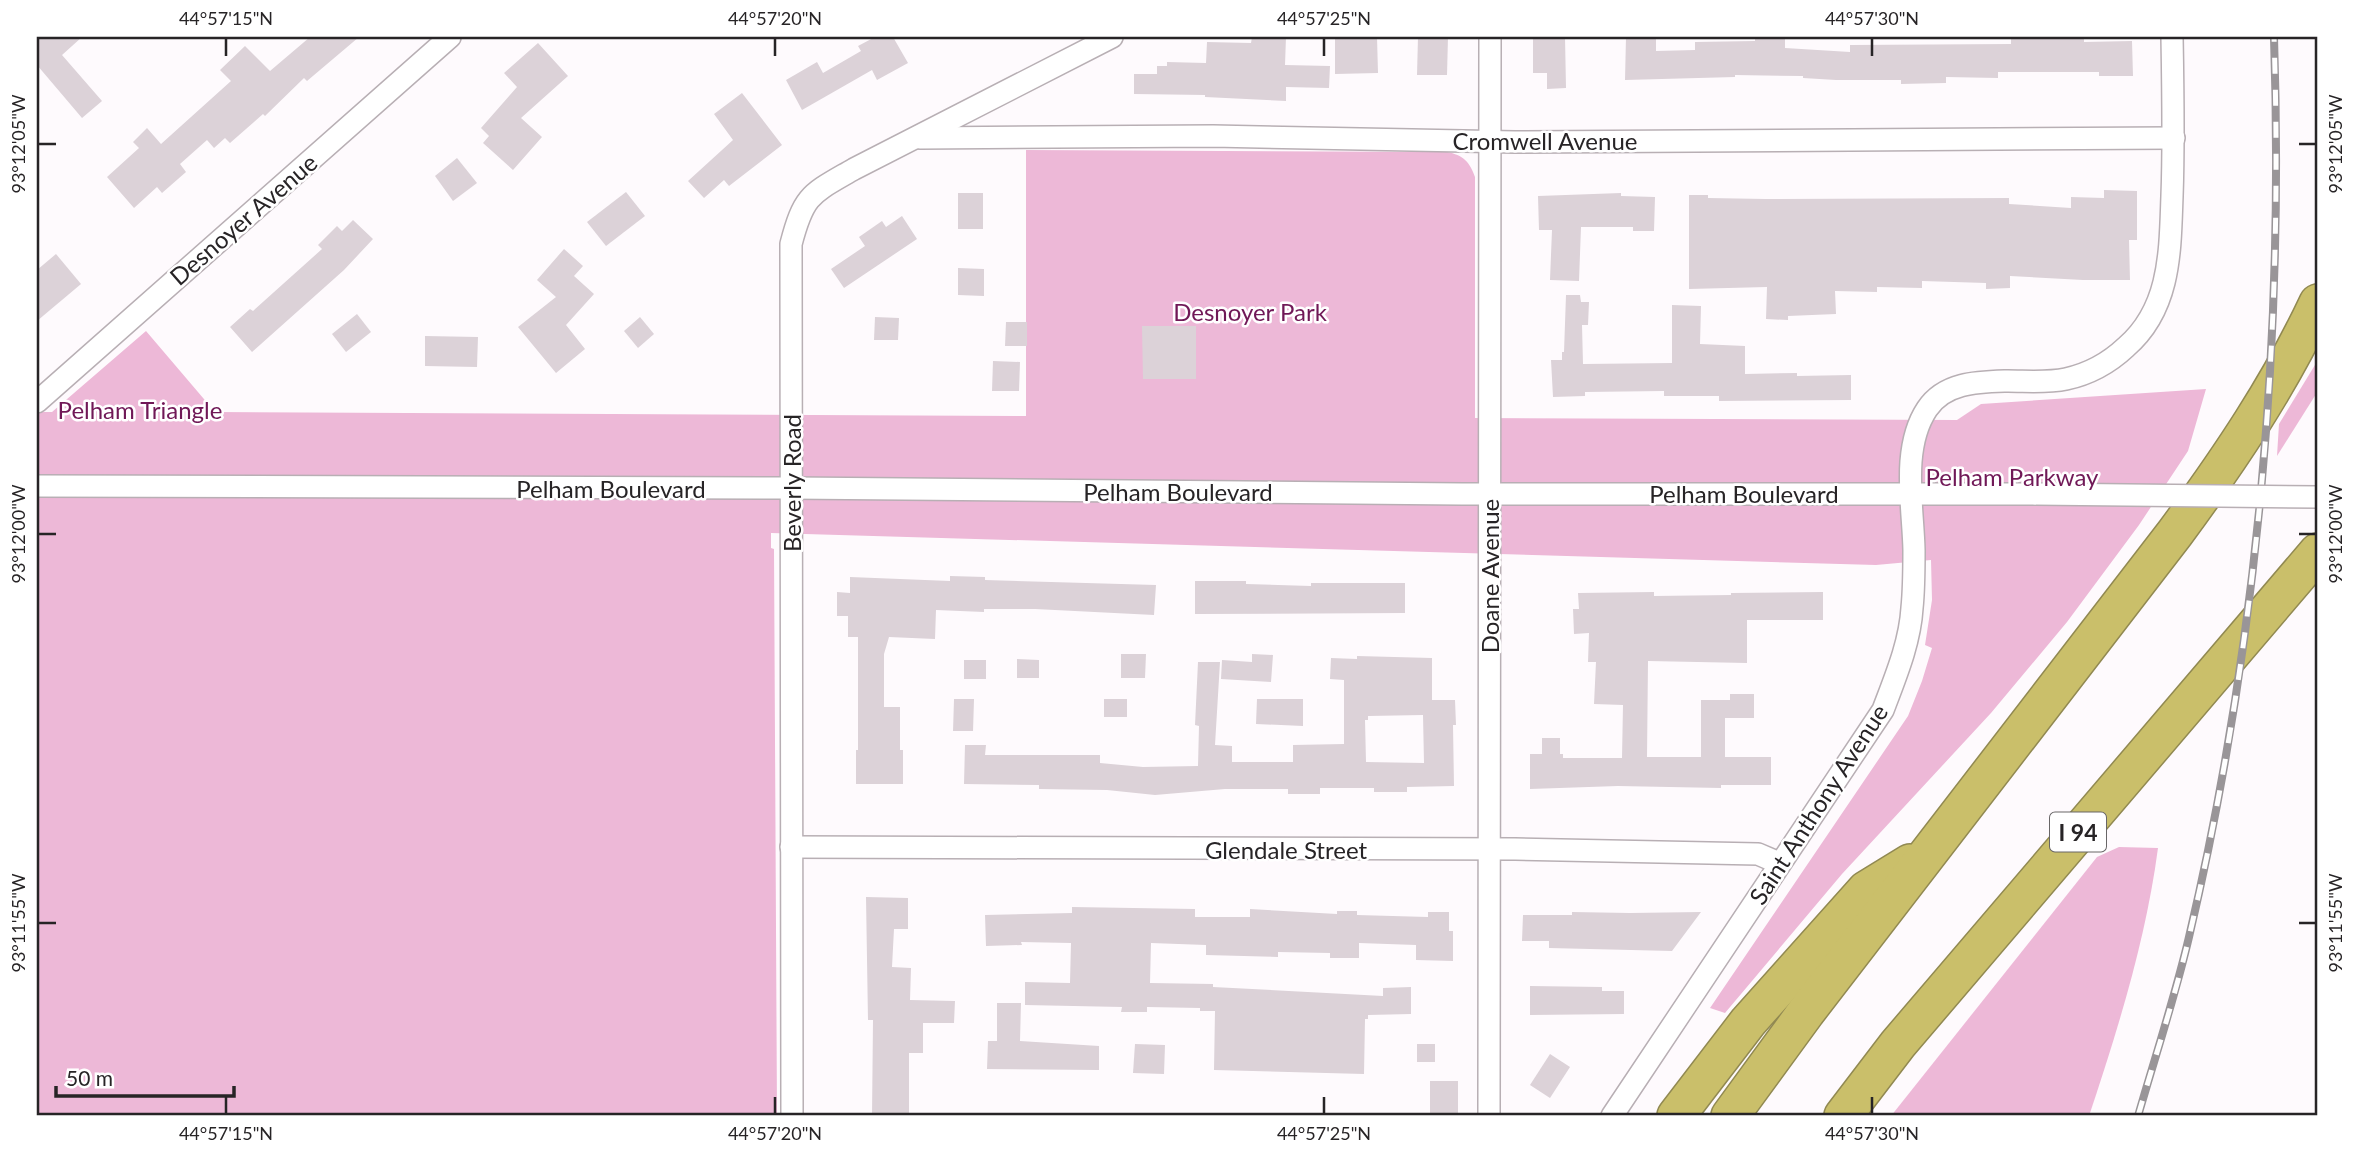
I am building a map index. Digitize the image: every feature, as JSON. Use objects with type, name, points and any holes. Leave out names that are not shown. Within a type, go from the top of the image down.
[{"type":"highway","points":[[1730,1116],[1806,1012],[2230,458],[2295,352],[2318,303]]},
{"type":"highway","name":"I 94","points":[[1843,1116],[1898,1044],[2318,552]]},
{"type":"highway","points":[[1675,1116],[1748,1022],[1866,890],[1932,850]]},
{"type":"street","name":"Desnoyer Avenue","points":[[37,402],[450,37]]},
{"type":"street","name":"Beverly Road","points":[[792,1116],[791,244],[799,214],[814,192],[1112,37]]},
{"type":"street","name":"Doane Avenue","points":[[1489,1116],[1490,37]]},
{"type":"street","name":"Saint Anthony Avenue","points":[[1612,1116],[1883,710],[1905,646],[1912,611],[1914,553],[1911,493],[1914,447],[1921,419],[1934,400],[1943,393],[1976,382],[2050,381],[2067,379],[2093,370],[2120,353],[2138,337],[2152,318],[2163,290],[2169,260],[2174,138],[2172,37]]},
{"type":"street","name":"Cromwell Avenue","points":[[916,138],[1213,136],[1491,141],[2174,138]]},
{"type":"street","name":"Pelham Boulevard","points":[[37,486],[2318,497]]},
{"type":"street","name":"Glendale Street","points":[[791,847],[1490,849],[1758,854],[1779,863]]},
{"type":"green space","points":[[1026,150],[1447,152],[1462,157],[1475,177],[1475,418],[1957,420],[1981,404],[2206,389],[2188,451],[2139,525],[2067,622],[1991,713],[1842,874],[1725,1013],[1710,1008],[1908,716],[1932,648],[1925,645],[1932,600],[1931,560],[1876,565],[771,533],[771,548],[774,549],[777,1116],[37,1116],[37,412],[52,412],[146,331],[215,412],[1026,416]]},
{"type":"green space","points":[[2318,360],[2318,391],[2277,456],[2279,424]]},
{"type":"green space","points":[[2119,847],[2158,848],[2139,950],[2089,1116],[1891,1116],[2097,857]]},
{"type":"building","points":[[37,37],[82,37],[62,55],[102,101],[82,118],[37,65]]},
{"type":"building","points":[[310,37],[359,37],[307,81],[304,78],[265,116],[263,114],[230,143],[225,138],[214,148],[207,140],[180,164],[186,172],[162,193],[157,187],[134,208],[107,177],[139,148],[133,142],[147,128],[161,144],[231,81],[220,70],[245,46],[270,71]]},
{"type":"building","points":[[875,37],[893,37],[908,63],[877,80],[872,70],[802,110],[786,80],[817,62],[823,73],[861,51],[858,46]]},
{"type":"building","points":[[1252,37],[1286,37],[1285,65],[1330,66],[1329,88],[1286,87],[1286,101],[1205,95],[1134,94],[1134,74],[1157,74],[1157,66],[1167,66],[1167,62],[1206,63],[1207,42],[1251,43]]},
{"type":"building","points":[[1335,37],[1377,37],[1378,73],[1335,74]]},
{"type":"building","points":[[1418,37],[1448,37],[1447,75],[1417,75]]},
{"type":"building","points":[[1533,37],[1565,37],[1566,88],[1547,89],[1547,73],[1533,73]]},
{"type":"building","points":[[1626,37],[1656,37],[1656,51],[1695,50],[1695,42],[1755,41],[1755,37],[1785,37],[1785,48],[1850,52],[1850,45],[2011,44],[2011,37],[2084,37],[2084,42],[2132,41],[2133,76],[2099,76],[2099,72],[1998,72],[1998,78],[1946,77],[1946,83],[1901,84],[1901,80],[1735,75],[1625,80]]},
{"type":"building","points":[[538,43],[568,76],[521,118],[542,137],[513,170],[483,143],[489,136],[481,128],[517,87],[504,73]]},
{"type":"building","points":[[742,93],[782,145],[729,186],[724,180],[704,198],[688,181],[733,140],[714,114]]},
{"type":"building","points":[[457,158],[477,183],[453,201],[435,176]]},
{"type":"building","points":[[2104,190],[2137,191],[2137,240],[2129,240],[2130,280],[2010,276],[2010,288],[1986,289],[1986,283],[1922,281],[1922,288],[1877,287],[1877,292],[1835,291],[1836,314],[1788,316],[1788,320],[1766,319],[1767,287],[1689,289],[1689,195],[1766,199],[2009,198],[2009,204],[2071,208],[2071,197],[2104,198]]},
{"type":"building","points":[[626,192],[645,216],[606,246],[587,222]]},
{"type":"building","points":[[958,193],[983,193],[983,229],[958,229]]},
{"type":"building","points":[[1621,193],[1621,196],[1655,197],[1654,231],[1633,231],[1633,227],[1581,227],[1579,281],[1550,280],[1552,230],[1539,230],[1538,196]]},
{"type":"building","points":[[902,216],[917,239],[844,288],[831,269],[865,246],[859,237],[882,221],[886,227]]},
{"type":"building","points":[[353,220],[373,239],[344,270],[252,352],[230,327],[250,309],[253,311],[322,249],[318,245],[337,226],[342,231]]},
{"type":"building","points":[[564,249],[583,266],[574,276],[594,294],[566,325],[585,349],[556,373],[518,327],[556,297],[537,280]]},
{"type":"building","points":[[56,254],[81,284],[37,321],[37,270]]},
{"type":"building","points":[[958,268],[984,269],[984,296],[958,295]]},
{"type":"building","points":[[1566,295],[1580,295],[1581,302],[1589,302],[1588,325],[1582,325],[1583,364],[1672,363],[1672,305],[1701,306],[1700,344],[1745,346],[1745,374],[1851,375],[1851,400],[1719,401],[1719,396],[1664,396],[1664,391],[1585,392],[1585,396],[1553,397],[1551,360],[1562,360],[1564,352]]},
{"type":"building","points":[[357,314],[371,332],[346,352],[332,334]]},
{"type":"building","points":[[640,317],[654,334],[638,348],[624,331]]},
{"type":"building","points":[[875,317],[899,318],[898,340],[874,340]]},
{"type":"building","points":[[1006,322],[1027,322],[1027,346],[1005,346]]},
{"type":"building","points":[[1142,326],[1196,326],[1196,379],[1143,379]]},
{"type":"building","points":[[425,336],[478,337],[477,367],[425,366]]},
{"type":"building","points":[[993,361],[1020,362],[1019,391],[992,391]]},
{"type":"building","points":[[950,576],[985,577],[985,580],[1156,585],[1154,615],[1035,609],[984,609],[984,612],[936,610],[935,639],[889,637],[884,654],[884,707],[900,707],[903,784],[856,784],[858,637],[848,637],[848,616],[837,616],[837,592],[850,593],[850,577],[950,581]]},
{"type":"building","points":[[1195,581],[1246,581],[1246,584],[1311,586],[1311,583],[1405,583],[1405,613],[1195,614]]},
{"type":"building","points":[[1654,592],[1654,596],[1823,592],[1823,620],[1747,620],[1747,663],[1648,661],[1647,757],[1701,757],[1701,700],[1730,700],[1730,694],[1754,694],[1754,718],[1725,718],[1725,757],[1771,757],[1771,785],[1721,785],[1721,788],[1618,786],[1530,789],[1530,754],[1542,754],[1542,738],[1560,738],[1560,754],[1563,754],[1563,758],[1622,758],[1623,705],[1594,704],[1596,662],[1588,662],[1589,633],[1574,634],[1573,609],[1579,609],[1578,593]]},
{"type":"building","points":[[1121,654],[1146,654],[1145,678],[1121,678]]},
{"type":"building","points":[[1252,654],[1273,655],[1271,682],[1221,679],[1222,660],[1252,662]]},
{"type":"building","points":[[1357,656],[1432,658],[1432,700],[1455,700],[1454,786],[1407,787],[1407,792],[1374,792],[1374,788],[1320,788],[1320,794],[1288,794],[1288,789],[1225,789],[1155,795],[1107,790],[1039,789],[1039,785],[964,784],[965,745],[986,745],[985,755],[1100,755],[1100,763],[1143,767],[1198,766],[1199,726],[1195,725],[1198,662],[1220,662],[1215,745],[1232,746],[1232,762],[1293,762],[1293,745],[1344,744],[1344,680],[1330,679],[1331,658],[1357,659]],"holes":[[[1423,715],[1424,763],[1366,762],[1365,720],[1368,720],[1368,716]]]},
{"type":"building","points":[[1017,659],[1039,660],[1039,678],[1017,678]]},
{"type":"building","points":[[964,660],[986,660],[986,679],[964,679]]},
{"type":"building","points":[[954,699],[974,699],[973,731],[953,731]]},
{"type":"building","points":[[1104,699],[1127,699],[1127,717],[1104,717]]},
{"type":"building","points":[[1257,699],[1303,699],[1303,726],[1256,724]]},
{"type":"building","points":[[866,897],[908,898],[908,929],[894,929],[892,967],[911,968],[910,1000],[955,1001],[954,1023],[923,1023],[923,1053],[909,1053],[909,1116],[872,1116],[873,1020],[868,1020]]},
{"type":"building","points":[[1072,907],[1195,909],[1195,917],[1250,917],[1250,909],[1337,914],[1337,911],[1357,911],[1357,915],[1428,917],[1428,912],[1449,912],[1449,931],[1453,931],[1453,961],[1416,960],[1416,945],[1359,943],[1359,958],[1330,958],[1330,953],[1278,952],[1278,957],[1206,955],[1206,945],[1151,943],[1150,983],[1213,984],[1213,987],[1383,996],[1383,988],[1411,987],[1411,1014],[1368,1015],[1368,1019],[1365,1019],[1364,1074],[1214,1070],[1215,1011],[1200,1011],[1200,1008],[1147,1007],[1147,1012],[1121,1012],[1122,1007],[1025,1005],[1025,982],[1070,983],[1071,943],[1021,942],[1022,945],[986,946],[985,915],[1072,913]]},
{"type":"building","points":[[1572,912],[1701,912],[1672,951],[1549,948],[1549,941],[1522,941],[1523,915],[1572,915]]},
{"type":"building","points":[[1530,986],[1602,987],[1602,991],[1624,991],[1624,1014],[1530,1015]]},
{"type":"building","points":[[997,1003],[1021,1003],[1020,1041],[1099,1046],[1099,1070],[987,1069],[988,1041],[997,1041]]},
{"type":"building","points":[[1135,1044],[1165,1045],[1164,1074],[1133,1073]]},
{"type":"building","points":[[1417,1044],[1435,1044],[1435,1062],[1417,1062]]},
{"type":"building","points":[[1550,1054],[1570,1067],[1550,1098],[1530,1085]]},
{"type":"building","points":[[1430,1081],[1458,1081],[1458,1116],[1430,1116]]},
{"type":"railway","points":[[2138,1116],[2189,937],[2213,827],[2249,603],[2270,376],[2275,263],[2274,37]]},
{"type":"park label","name":"Desnoyer Park","points":[[1250,311]]},
{"type":"park label","name":"Pelham Triangle","points":[[140,409]]},
{"type":"park label","name":"Pelham Parkway","points":[[2012,476]]}]
